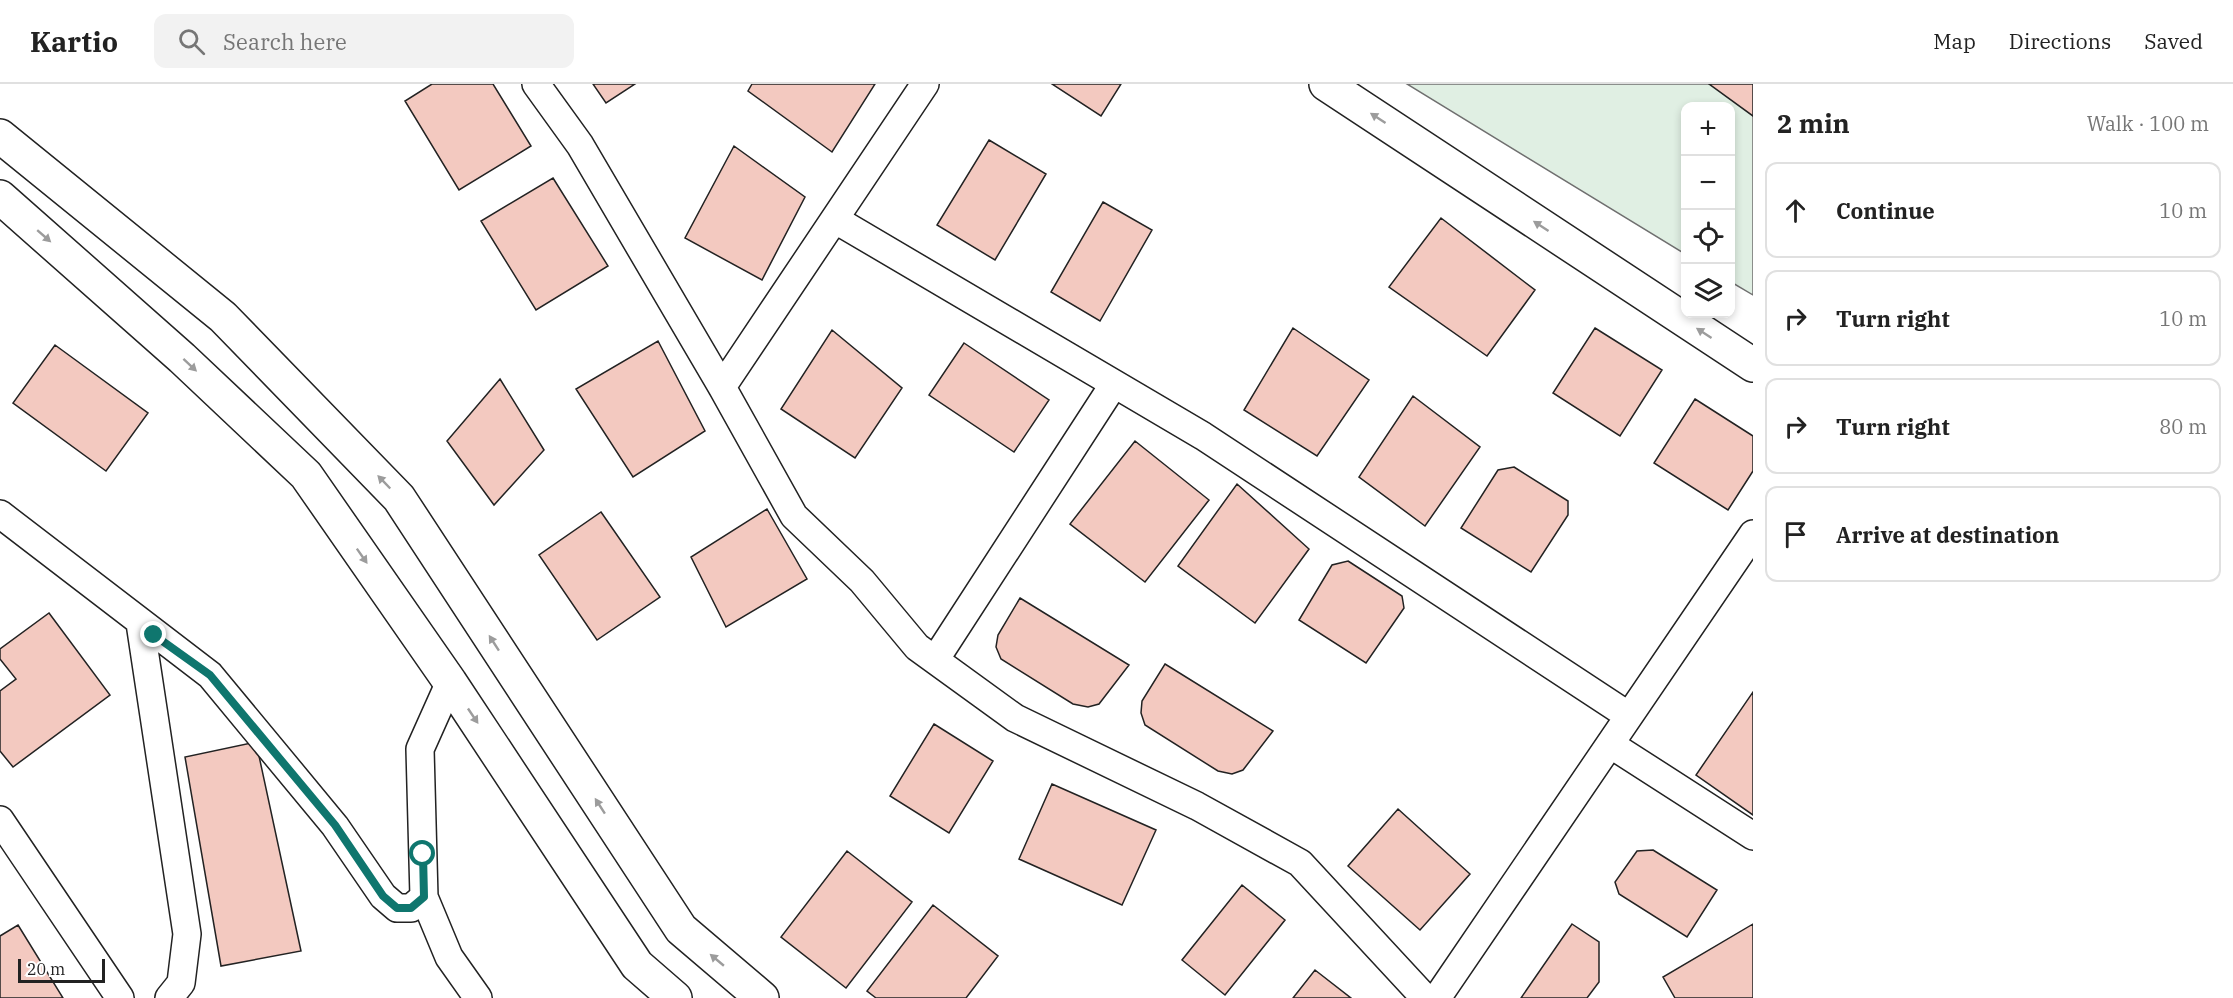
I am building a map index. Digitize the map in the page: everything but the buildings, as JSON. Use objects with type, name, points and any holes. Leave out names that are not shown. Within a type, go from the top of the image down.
[{"type":"main road","points":[[1334,86],[1753,365]]},
{"type":"main road","points":[[0,136],[223,317],[399,498],[681,929],[762,998]]},
{"type":"main road","points":[[0,197],[182,358],[306,475],[450,682],[637,965],[675,998]]},
{"type":"street","points":[[536,84],[580,145],[722,387],[794,516],[862,581],[917,647],[1015,718],[1197,806],[1300,863],[1425,998]]},
{"type":"street","points":[[722,387],[926,84]]},
{"type":"street","points":[[836,219],[1203,436],[1629,716]]},
{"type":"street","points":[[935,660],[1114,384]]},
{"type":"street","points":[[0,514],[210,675],[335,825],[383,896],[397,908],[411,908],[424,897]]},
{"type":"street","points":[[1437,998],[1753,534]]},
{"type":"street","points":[[140,623],[188,933],[182,983],[169,998]]},
{"type":"street","points":[[450,682],[420,748],[424,897],[449,957],[478,998]]},
{"type":"street","points":[[1610,744],[1753,836]]},
{"type":"street","points":[[0,820],[120,998]]},
{"type":"green space","points":[[1407,84],[1753,84],[1753,295],[1735,284],[1735,102],[1681,102],[1681,252]]},
{"type":"route","points":[[154,635],[210,675],[335,825],[383,896],[397,908],[411,908],[424,897],[423,854]]}]
